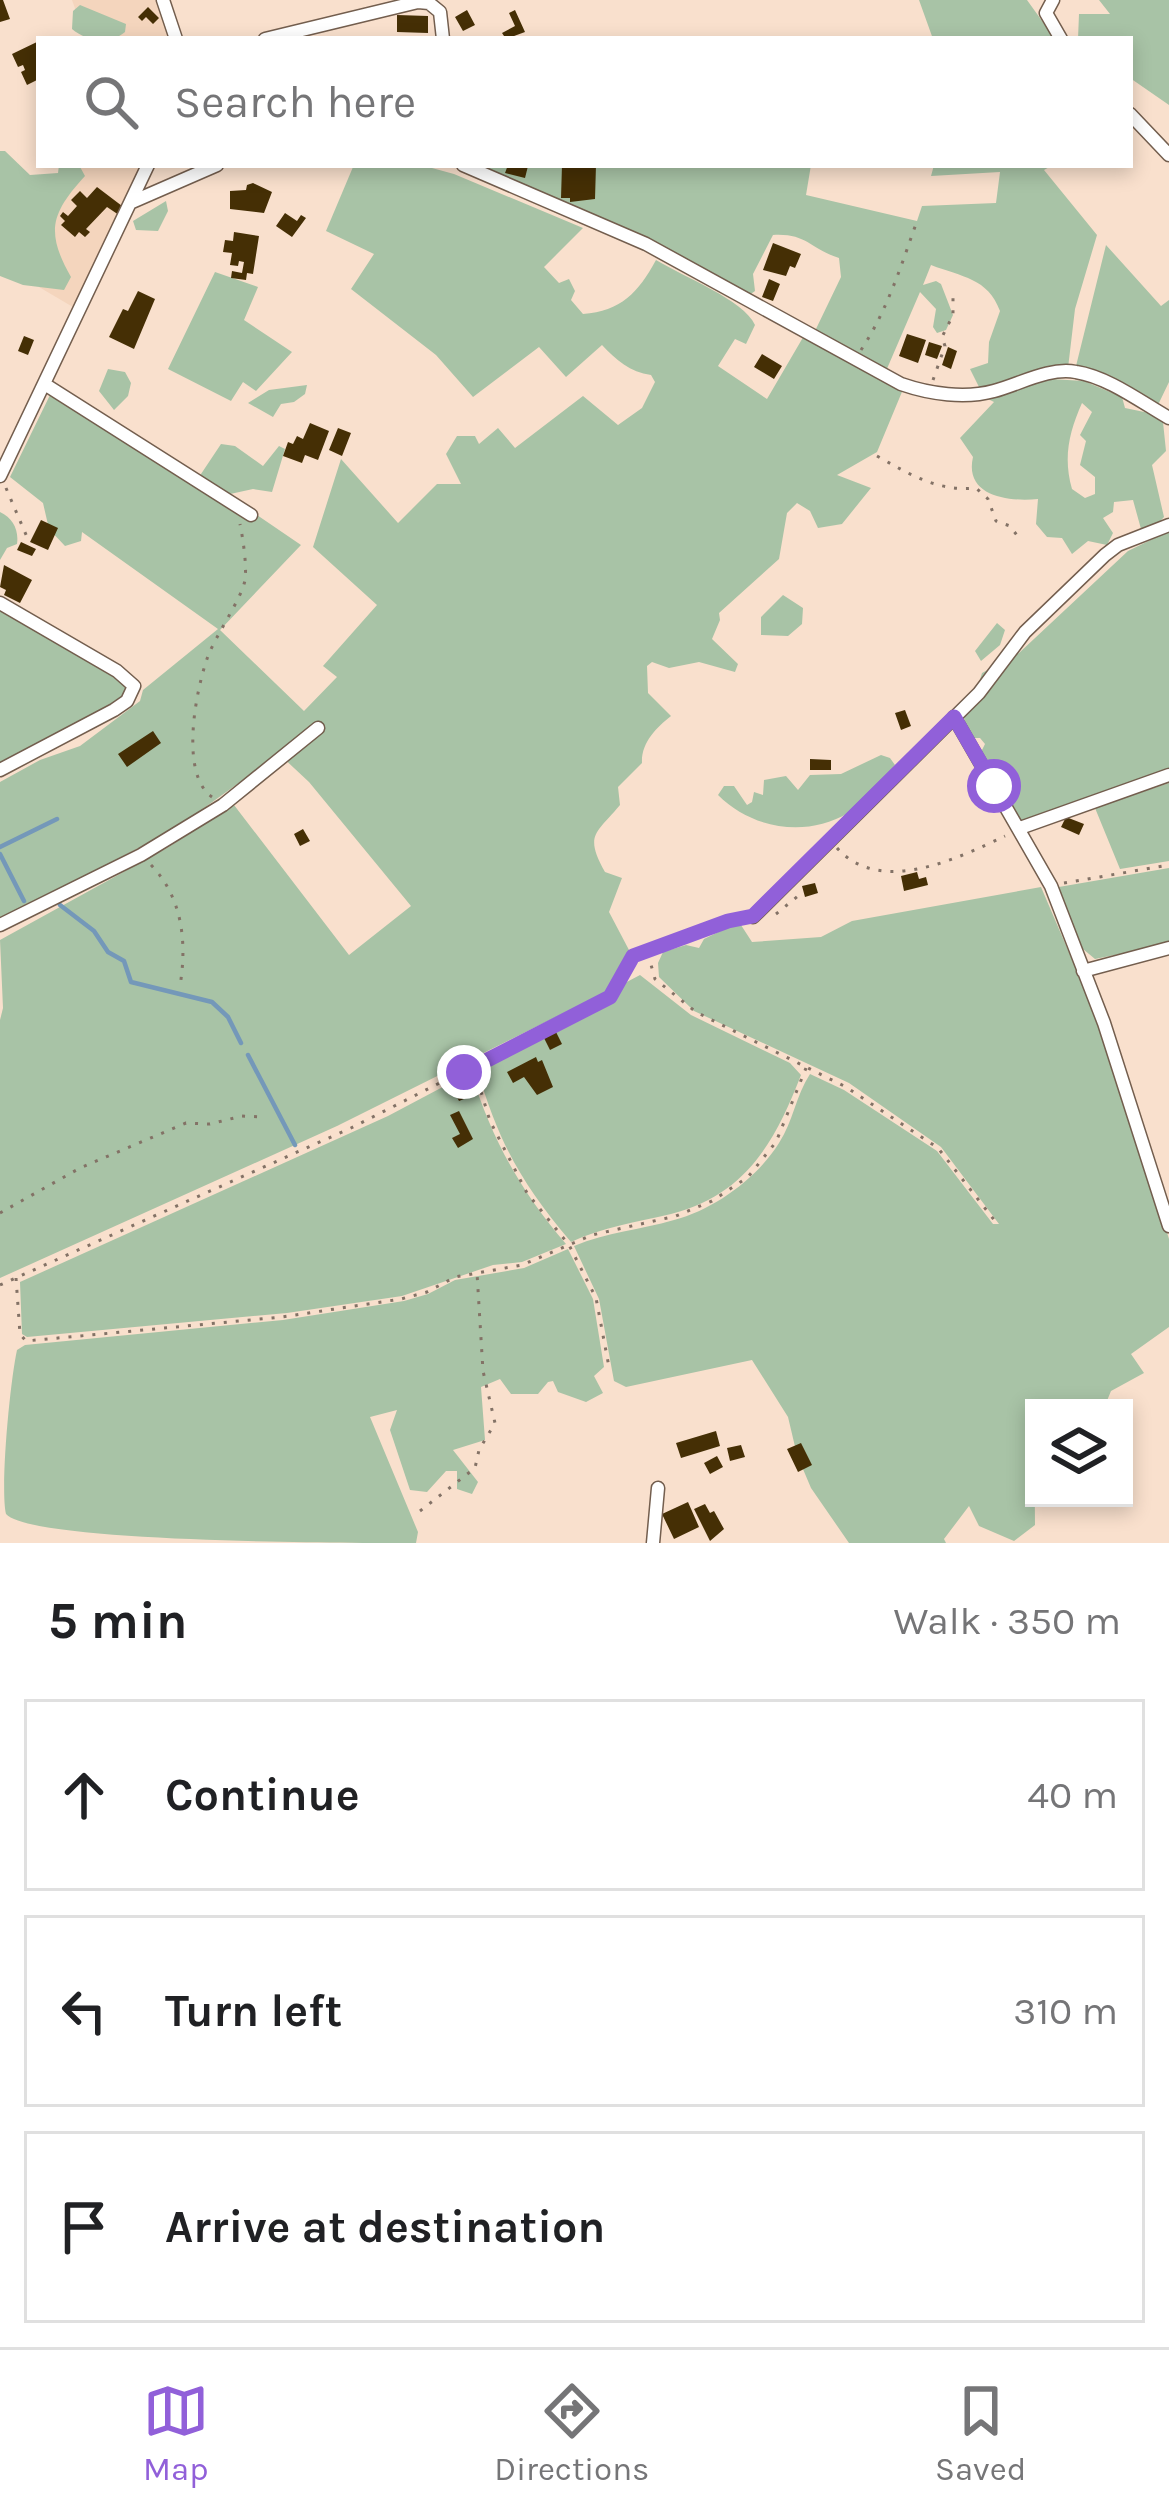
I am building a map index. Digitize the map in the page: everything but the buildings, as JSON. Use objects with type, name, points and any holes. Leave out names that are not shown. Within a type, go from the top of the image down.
[{"type":"street","points":[[163,0],[175,36]]},
{"type":"street","points":[[1053,0],[1046,13],[1059,36]]},
{"type":"street","points":[[277,36],[429,2],[440,12],[443,36]]},
{"type":"street","points":[[1133,117],[1169,155]]},
{"type":"street","points":[[0,475],[147,168]]},
{"type":"street","points":[[132,202],[210,168]]},
{"type":"street","points":[[470,168],[646,244],[901,384],[928,391],[983,394],[1072,371],[1092,376],[1169,418]]},
{"type":"street","points":[[46,385],[246,512]]},
{"type":"street","points":[[753,916],[979,693],[1025,632],[1105,555],[1169,525]]},
{"type":"street","points":[[0,603],[117,671],[134,686],[127,700],[113,710],[0,770]]},
{"type":"street","points":[[954,717],[1051,886],[1104,1023],[1169,1226]]},
{"type":"street","points":[[0,925],[141,855],[223,806],[318,728]]},
{"type":"street","points":[[1021,828],[1169,775]]},
{"type":"street","points":[[1083,971],[1169,948]]},
{"type":"street","points":[[653,1543],[658,1488]]},
{"type":"path","points":[[856,358],[887,306],[893,278],[917,221]]},
{"type":"path","points":[[928,391],[945,346],[942,337],[953,315],[953,297]]},
{"type":"path","points":[[877,456],[920,480],[957,490],[976,488],[988,499],[996,521],[1010,526],[1019,538]]},
{"type":"path","points":[[0,475],[27,537]]},
{"type":"path","points":[[223,806],[201,790],[194,764],[194,720],[207,659],[245,581],[246,512]]},
{"type":"path","points":[[832,842],[850,862],[888,872],[915,870],[1021,828]]},
{"type":"path","points":[[141,855],[161,876],[180,916],[186,952],[180,986]]},
{"type":"path","points":[[1051,886],[1169,865]]},
{"type":"path","points":[[0,1285],[351,1128],[610,997],[633,956],[753,916]]},
{"type":"path","points":[[647,952],[655,979],[696,1012],[846,1087],[938,1148],[995,1221]]},
{"type":"path","points":[[474,1067],[490,1121],[526,1193],[569,1245],[596,1298],[608,1366]]},
{"type":"path","points":[[16,1278],[20,1334],[26,1341],[282,1317],[427,1292],[454,1276],[521,1265],[633,1223],[676,1216],[712,1201],[748,1177],[776,1142],[806,1068]]},
{"type":"path","points":[[0,1213],[80,1168],[186,1123],[263,1117]]},
{"type":"path","points":[[420,1511],[475,1468],[478,1450],[495,1423],[483,1372],[477,1272]]},
{"type":"shaded area","points":[[72,0],[158,0],[171,36],[85,36]]},
{"type":"shaded area","points":[[80,168],[142,168],[78,310],[39,287],[42,210],[84,176]]},
{"type":"green space","points":[[919,0],[1027,0],[1053,36],[932,36]]},
{"type":"green space","points":[[1099,0],[1169,0],[1169,105],[1133,80],[1133,36],[1078,36],[1079,14],[1110,14]]},
{"type":"green space","points":[[80,5],[126,24],[125,32],[84,36],[72,29],[73,11]]},
{"type":"green space","points":[[0,151],[30,175],[81,168],[85,176],[65,202],[56,224],[58,248],[71,277],[64,290],[23,285],[0,276]]},
{"type":"green space","points":[[353,168],[432,168],[583,228],[544,267],[559,283],[569,279],[575,291],[571,300],[583,314],[608,309],[627,298],[656,260],[749,316],[755,325],[746,344],[735,339],[718,366],[767,399],[805,334],[904,387],[877,452],[837,475],[871,488],[842,524],[818,528],[810,511],[797,503],[787,513],[779,559],[719,613],[712,639],[738,664],[735,672],[699,662],[669,668],[652,662],[647,666],[648,693],[671,716],[647,743],[642,763],[618,787],[620,805],[594,842],[605,872],[622,878],[609,912],[629,950],[606,992],[337,1126],[0,1278],[0,940],[167,848],[234,805],[349,955],[411,906],[309,782],[279,754],[175,829],[0,920],[0,782],[40,760],[80,746],[140,701],[143,690],[218,629],[82,532],[81,541],[65,546],[49,529],[43,503],[10,477],[50,395],[251,521],[257,515],[301,545],[220,630],[304,711],[337,677],[323,666],[377,605],[313,547],[341,459],[398,523],[437,484],[461,484],[446,454],[457,436],[475,436],[479,444],[498,428],[515,448],[583,396],[618,425],[642,408],[655,382],[602,345],[566,377],[539,347],[473,397],[436,355],[351,289],[374,254],[326,231]]},
{"type":"green space","points":[[465,168],[810,168],[806,195],[917,221],[922,206],[996,203],[1000,172],[931,176],[933,168],[1048,168],[1044,170],[1097,235],[1075,309],[1068,368],[1012,391],[1051,379],[1084,381],[1122,397],[1125,408],[1154,414],[1163,422],[1166,451],[1152,465],[1164,517],[1155,527],[1141,529],[1133,500],[1114,502],[1113,512],[1103,518],[1113,533],[1107,545],[1088,541],[1072,554],[1062,538],[1047,537],[1036,524],[1038,499],[991,494],[975,480],[973,457],[960,438],[994,402],[984,397],[970,369],[988,363],[989,342],[1000,311],[989,292],[973,280],[931,265],[923,285],[941,284],[953,315],[946,330],[937,333],[933,327],[936,309],[920,292],[886,371],[815,331],[841,277],[839,258],[801,239],[773,235],[753,274],[755,291],[748,296]],"holes":[[[1082,403],[1092,412],[1080,435],[1086,441],[1080,465],[1095,477],[1095,494],[1085,498],[1072,489],[1068,456]]]},
{"type":"green space","points":[[166,201],[168,211],[158,231],[136,230],[133,221]]},
{"type":"green space","points":[[1106,245],[1161,306],[1169,300],[1169,382],[1157,407],[1104,376],[1076,366]]},
{"type":"green space","points":[[215,272],[258,287],[244,320],[292,352],[256,391],[243,382],[231,401],[168,369]]},
{"type":"green space","points":[[108,369],[125,372],[131,383],[128,396],[114,410],[99,391]]},
{"type":"green space","points":[[307,385],[305,394],[281,404],[273,417],[248,403],[269,390]]},
{"type":"green space","points":[[221,444],[235,446],[263,466],[279,446],[285,449],[272,492],[253,489],[221,496],[199,477]]},
{"type":"green space","points":[[0,512],[12,521],[17,544],[7,548],[0,560]]},
{"type":"green space","points":[[1169,531],[1169,772],[1018,822],[980,754],[985,744],[980,738],[969,738],[964,718],[982,673],[1019,653],[1128,551]]},
{"type":"green space","points":[[783,595],[803,608],[802,624],[788,636],[761,635],[761,617]]},
{"type":"green space","points":[[0,611],[131,685],[129,697],[0,770]]},
{"type":"green space","points":[[997,623],[1005,630],[1000,645],[981,661],[975,651]]},
{"type":"green space","points":[[881,755],[895,765],[867,798],[848,813],[815,826],[763,822],[718,795],[724,786],[734,786],[747,805],[754,792],[763,795],[764,780],[786,776],[798,790],[810,775],[841,774]]},
{"type":"green space","points":[[1169,783],[1169,861],[1120,869],[1095,808]]},
{"type":"green space","points":[[1169,868],[1169,944],[1095,959],[1083,949],[1053,888]]},
{"type":"green space","points":[[1041,887],[1103,1032],[1169,1239],[1169,1327],[1131,1354],[1144,1373],[1111,1391],[1108,1399],[1025,1399],[1025,1507],[1035,1507],[1035,1525],[1014,1541],[979,1526],[969,1506],[944,1539],[946,1543],[849,1543],[811,1488],[788,1417],[752,1360],[626,1387],[614,1381],[599,1299],[574,1246],[689,1215],[734,1190],[779,1143],[810,1074],[844,1090],[937,1151],[993,1224],[999,1224],[941,1147],[849,1083],[694,1011],[659,977],[663,952],[686,945],[699,948],[704,939],[739,922],[752,942],[821,937],[852,921]]},
{"type":"green space","points":[[640,975],[691,1015],[790,1063],[801,1075],[768,1143],[719,1194],[671,1214],[571,1242],[514,1161],[477,1069],[610,1001],[623,984]]},
{"type":"green space","points":[[471,1072],[509,1163],[566,1244],[522,1262],[493,1265],[402,1296],[287,1313],[22,1334],[20,1282],[388,1116]]},
{"type":"green space","points":[[568,1249],[593,1299],[604,1367],[594,1376],[603,1393],[586,1402],[558,1392],[553,1381],[538,1394],[511,1394],[500,1379],[481,1387],[485,1440],[453,1450],[478,1482],[472,1494],[457,1489],[457,1471],[446,1471],[427,1492],[410,1490],[390,1430],[397,1410],[370,1417],[418,1532],[416,1543],[131,1536],[29,1524],[6,1514],[11,1385],[17,1350],[25,1345],[283,1320],[404,1301],[455,1280],[524,1268]]},
{"type":"waterway","points":[[0,847],[57,819]]},
{"type":"waterway","points":[[0,854],[24,901]]},
{"type":"waterway","points":[[60,905],[94,931],[108,952],[124,961],[131,982],[212,1002],[228,1017],[241,1043]]},
{"type":"waterway","points":[[248,1055],[295,1145]]},
{"type":"route","points":[[464,1072],[610,997],[633,956],[753,916],[954,717],[994,786]]}]
